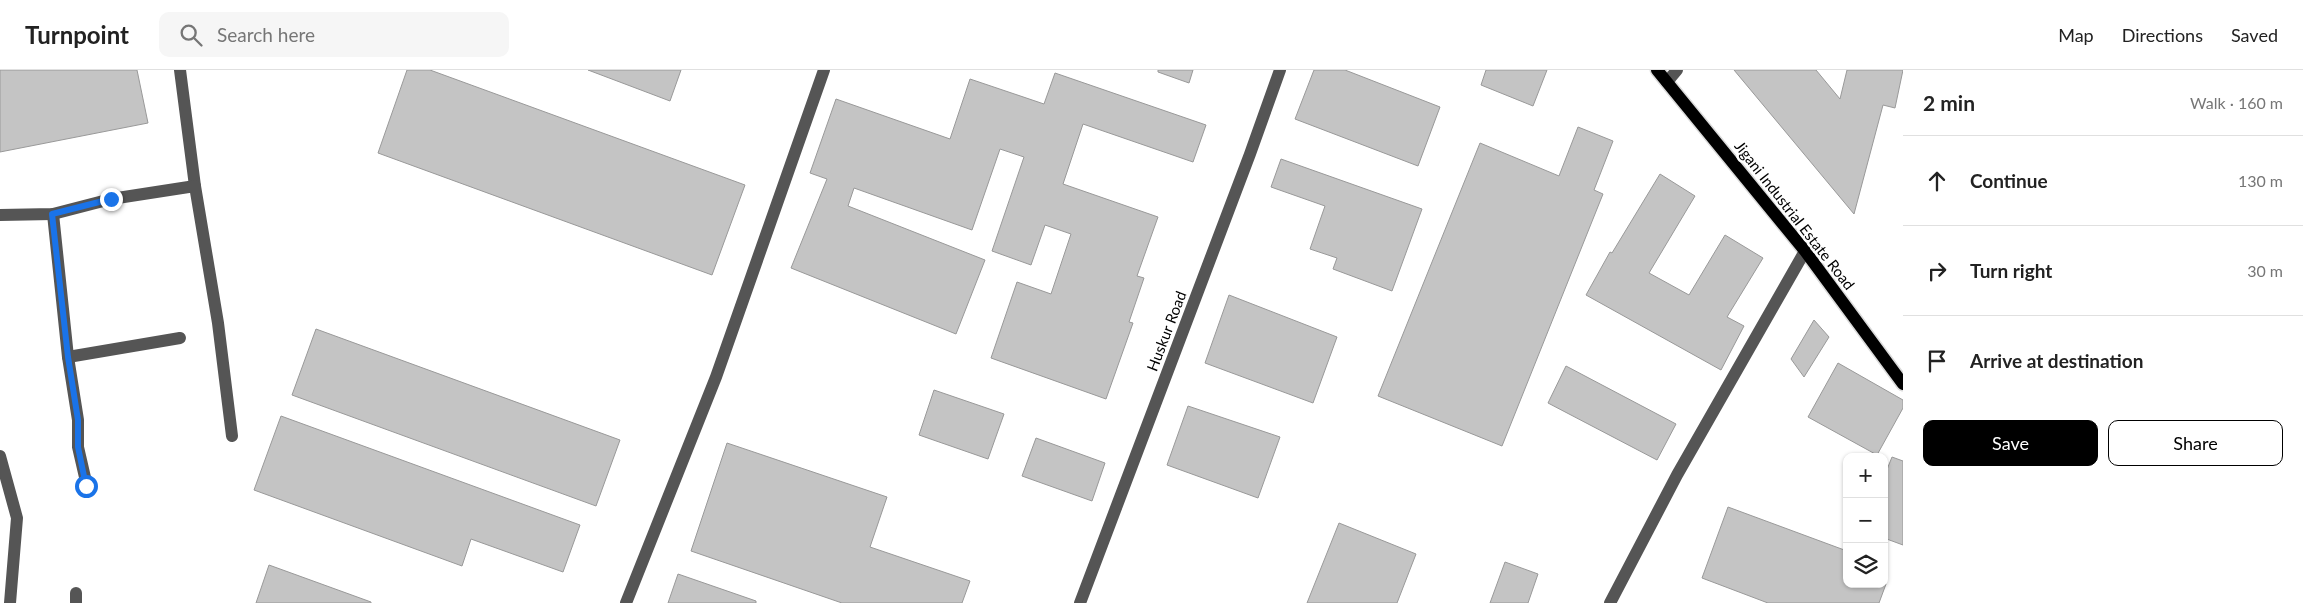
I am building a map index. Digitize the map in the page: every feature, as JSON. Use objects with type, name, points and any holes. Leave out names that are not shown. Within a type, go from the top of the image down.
[{"type":"main road","name":"Jigani Industrial Estate Road","points":[[1657,70],[1805,251],[1903,384]]},
{"type":"street","points":[[180,70],[195,186],[218,323],[232,436]]},
{"type":"street","points":[[626,603],[716,377],[824,70]]},
{"type":"street","name":"Huskur Road","points":[[1080,603],[1280,70]]},
{"type":"street","points":[[1667,82],[1677,70]]},
{"type":"street","points":[[0,215],[52,214],[111,199],[195,186]]},
{"type":"street","points":[[52,214],[68,357],[78,420],[78,447],[86,486]]},
{"type":"street","points":[[1610,603],[1677,475],[1805,251]]},
{"type":"street","points":[[68,357],[180,338]]},
{"type":"street","points":[[0,456],[17,518],[10,603]]},
{"type":"building","points":[[0,70],[137,70],[148,123],[0,152]]},
{"type":"building","points":[[407,70],[430,70],[745,185],[712,275],[378,153]]},
{"type":"building","points":[[588,70],[681,70],[670,101]]},
{"type":"building","points":[[1158,70],[1193,70],[1189,83],[1158,72]]},
{"type":"building","points":[[1314,70],[1345,70],[1440,107],[1418,166],[1295,119]]},
{"type":"building","points":[[1486,70],[1547,70],[1533,106],[1481,85]]},
{"type":"building","points":[[1734,70],[1816,70],[1840,99],[1847,70],[1903,70],[1895,108],[1883,105],[1854,214]]},
{"type":"building","points":[[1055,73],[1206,125],[1193,162],[1083,124],[1063,184],[1158,217],[1137,276],[1144,278],[1129,322],[1133,323],[1106,399],[991,358],[1017,282],[1051,294],[1071,234],[1045,225],[1031,265],[992,251],[1024,157],[1000,149],[972,230],[854,188],[848,206],[985,260],[956,334],[791,268],[827,179],[810,173],[836,99],[950,139],[970,79],[1044,104]]},
{"type":"building","points":[[1578,127],[1613,141],[1594,190],[1603,194],[1502,446],[1378,396],[1480,143],[1559,176]]},
{"type":"building","points":[[1281,159],[1422,209],[1392,291],[1333,269],[1337,258],[1310,249],[1325,206],[1271,187]]},
{"type":"building","points":[[1660,174],[1695,196],[1649,273],[1689,295],[1725,235],[1763,258],[1727,317],[1744,326],[1721,370],[1586,295],[1610,252],[1612,253]]},
{"type":"building","points":[[1229,295],[1337,337],[1313,403],[1205,363]]},
{"type":"building","points":[[1814,320],[1829,337],[1804,377],[1791,359]]},
{"type":"building","points":[[316,329],[620,440],[596,506],[292,395]]},
{"type":"building","points":[[1838,363],[1903,400],[1903,408],[1878,453],[1873,453],[1808,417]]},
{"type":"building","points":[[1566,366],[1676,424],[1657,460],[1548,403]]},
{"type":"building","points":[[934,390],[1004,414],[988,459],[919,435]]},
{"type":"building","points":[[1188,406],[1280,437],[1258,498],[1167,465]]},
{"type":"building","points":[[281,416],[580,525],[563,572],[471,539],[462,566],[254,490]]},
{"type":"building","points":[[1036,438],[1105,463],[1092,501],[1022,476]]},
{"type":"building","points":[[727,443],[887,497],[870,547],[970,581],[962,603],[842,603],[691,551]]},
{"type":"building","points":[[1892,457],[1903,461],[1903,545],[1888,539],[1888,467]]},
{"type":"building","points":[[1728,507],[1843,550],[1843,588],[1885,588],[1879,603],[1768,603],[1702,578]]},
{"type":"building","points":[[1339,523],[1416,554],[1397,603],[1307,603]]},
{"type":"building","points":[[1505,562],[1538,574],[1528,603],[1490,603]]},
{"type":"building","points":[[269,565],[371,602],[371,603],[256,603]]},
{"type":"building","points":[[678,574],[756,601],[756,603],[668,603]]},
{"type":"route","points":[[86,486],[78,447],[78,420],[68,357],[52,214],[111,199]]}]
